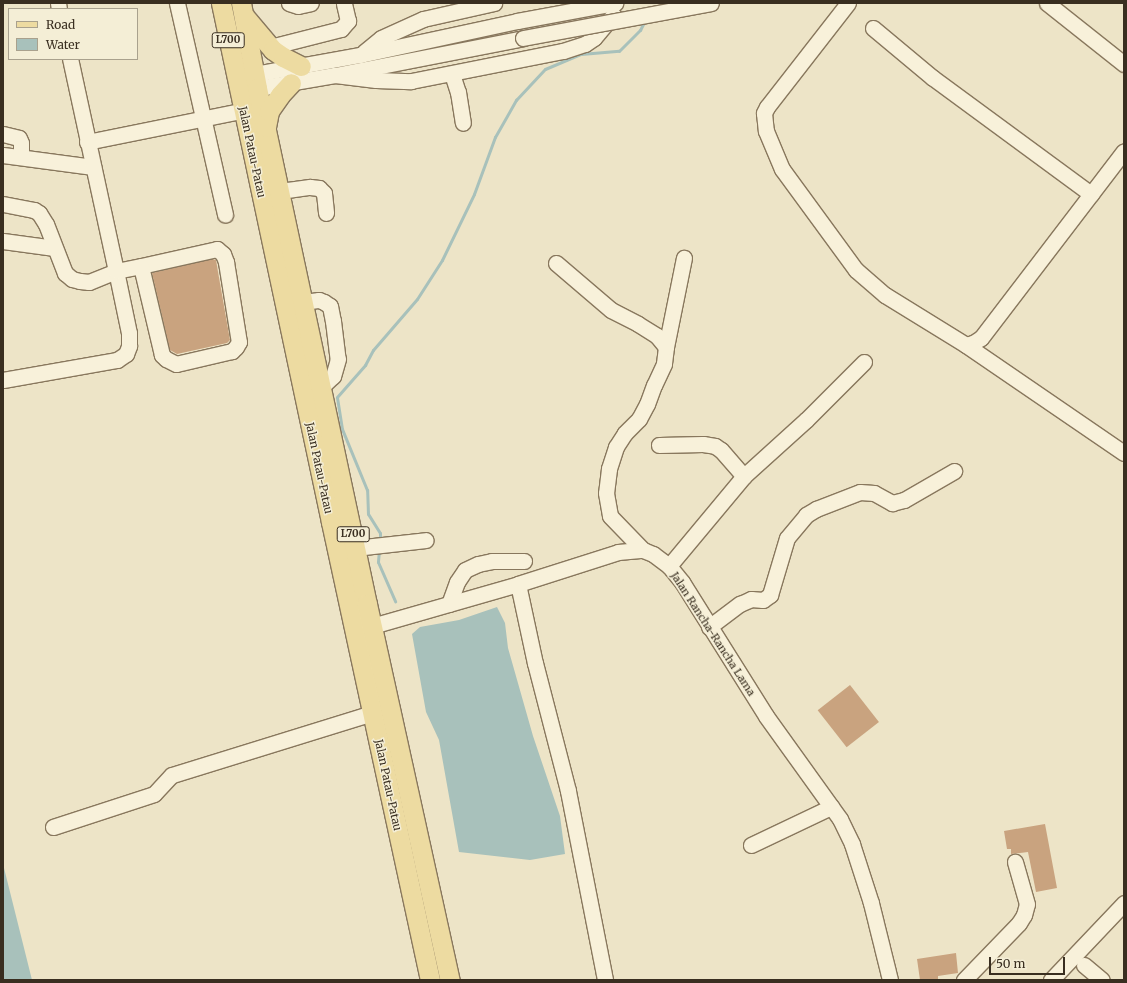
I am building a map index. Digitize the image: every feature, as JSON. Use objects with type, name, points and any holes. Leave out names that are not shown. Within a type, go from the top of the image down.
[{"type":"main road","name":"Jalan Patau-Patau","points":[[221,3],[237,84],[430,980]]},
{"type":"main road","name":"Jalan Patau-Patau","points":[[242,10],[355,548],[450,980]]},
{"type":"main road","points":[[242,10],[270,47],[283,57],[301,66]]},
{"type":"main road","points":[[266,127],[269,111],[280,95],[291,83]]},
{"type":"street","points":[[177,3],[225,215]]},
{"type":"street","points":[[289,3],[298,6],[311,3]]},
{"type":"street","points":[[270,47],[342,29],[348,20],[344,3]]},
{"type":"street","points":[[360,55],[381,38],[423,19],[494,3]]},
{"type":"street","points":[[237,84],[256,81],[301,66],[360,55],[517,21],[615,3]]},
{"type":"street","points":[[335,75],[376,80],[411,81],[563,51],[585,44],[600,32],[622,3]]},
{"type":"street","points":[[256,81],[291,83],[711,3]]},
{"type":"street","points":[[848,3],[764,114],[766,130],[782,169],[856,270],[886,295],[966,345],[1124,453]]},
{"type":"street","points":[[1047,3],[1124,64]]},
{"type":"street","points":[[873,28],[933,78],[1091,194]]},
{"type":"street","points":[[3,380],[117,360],[126,354],[129,346],[129,333],[70,60]]},
{"type":"street","points":[[452,74],[458,92],[463,124]]},
{"type":"street","points":[[88,142],[261,106]]},
{"type":"street","points":[[3,134],[19,138],[21,143],[21,157]]},
{"type":"street","points":[[966,345],[974,343],[981,338],[1124,151]]},
{"type":"street","points":[[3,155],[93,167]]},
{"type":"street","points":[[280,191],[310,187],[318,188],[324,193],[326,213]]},
{"type":"street","points":[[3,204],[34,210],[39,213],[65,273],[72,279],[89,282],[116,271],[217,250],[223,254],[226,262],[239,342],[232,352],[176,364],[166,359],[162,355],[141,266]]},
{"type":"street","points":[[3,241],[55,248]]},
{"type":"street","name":"Jalan Rancha-Rancha Lama","points":[[684,258],[664,364],[639,419],[616,447],[609,469],[607,487],[610,516],[643,550],[669,566],[682,582],[766,716],[840,819],[852,844],[871,903],[890,980]]},
{"type":"street","points":[[556,263],[611,310],[651,332],[666,347]]},
{"type":"street","points":[[304,302],[319,300],[330,306],[338,359],[334,376],[321,386]]},
{"type":"street","points":[[669,566],[744,476],[806,420],[864,362]]},
{"type":"street","points":[[658,445],[703,444],[714,446],[721,450],[744,476]]},
{"type":"street","points":[[709,627],[740,604],[751,599],[763,600],[770,595],[786,538],[806,515],[816,508],[860,492],[874,493],[892,503],[904,500],[954,471]]},
{"type":"street","points":[[355,548],[426,540]]},
{"type":"street","points":[[372,626],[518,584],[618,552],[643,550]]},
{"type":"street","points":[[449,604],[457,582],[466,570],[478,564],[492,561],[524,561]]},
{"type":"street","points":[[518,584],[535,663],[568,791],[605,980]]},
{"type":"street","points":[[53,827],[154,794],[172,775],[372,713]]},
{"type":"street","points":[[751,845],[832,807]]},
{"type":"street","points":[[964,980],[1019,923],[1024,915],[1027,904],[1015,862]]},
{"type":"street","points":[[1051,980],[1124,902]]},
{"type":"street","points":[[1084,965],[1102,980]]},
{"type":"water","points":[[497,607],[505,623],[508,648],[533,736],[560,816],[565,854],[530,860],[459,852],[439,740],[426,712],[412,634],[420,627],[459,620]]},
{"type":"water","points":[[3,864],[32,980],[3,980]]},
{"type":"building","points":[[212,259],[216,260],[230,340],[227,343],[177,354],[170,350],[152,273]]},
{"type":"building","points":[[850,685],[879,722],[847,747],[818,710]]},
{"type":"building","points":[[1045,824],[1057,888],[1036,892],[1028,852],[1011,854],[1011,849],[1007,849],[1004,831]]},
{"type":"building","points":[[956,953],[958,973],[938,976],[938,980],[920,980],[917,959]]},
{"type":"waterway","points":[[380,540],[380,533],[368,514],[367,490],[342,429],[337,397],[365,365],[373,350],[417,299],[442,260],[474,194],[495,137],[516,100],[545,69],[581,54],[619,51],[640,30],[645,20]]},
{"type":"waterway","points":[[379,550],[378,562],[395,601]]}]
